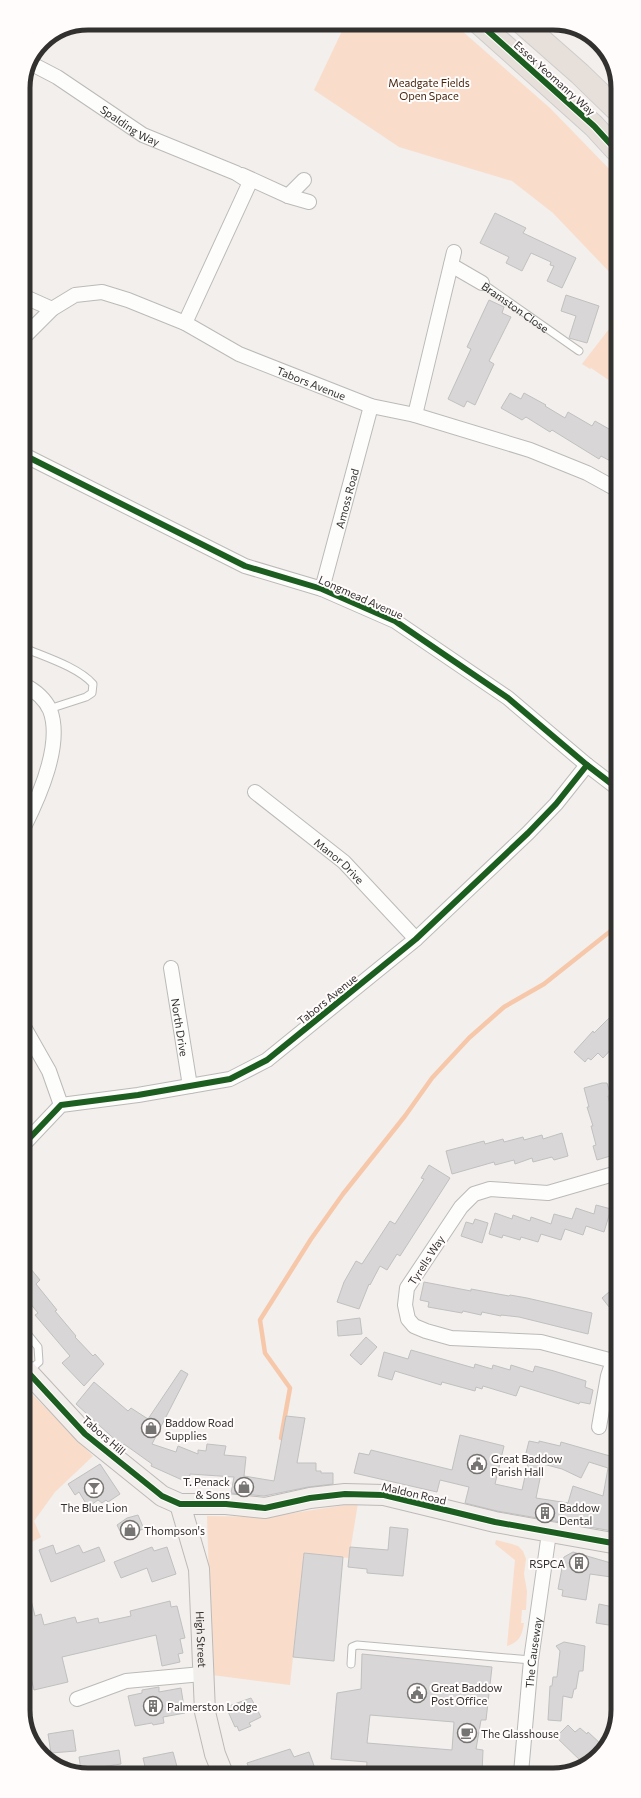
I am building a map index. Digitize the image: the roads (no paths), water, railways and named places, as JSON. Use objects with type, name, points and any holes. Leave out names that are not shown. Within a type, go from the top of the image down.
[{"type":"main road","name":"Essex Yeomanry Way","points":[[487,30],[594,126],[611,145]]},
{"type":"main road","name":"Essex Yeomanry Way","points":[[530,30],[580,74],[611,104]]},
{"type":"street","name":"Spalding Way","points":[[35,65],[57,77],[143,135],[288,196],[310,202]]},
{"type":"street","name":"Spalding Way","points":[[185,323],[250,182],[236,173]]},
{"type":"street","points":[[288,196],[304,180]]},
{"type":"street","name":"Bramston Close","points":[[415,415],[452,258],[482,283]]},
{"type":"street","name":"Tabors Avenue","points":[[30,332],[52,309],[75,294],[102,292],[128,300],[185,323],[239,354],[370,406],[415,415],[530,450],[587,473],[611,486]]},
{"type":"street","points":[[30,299],[52,309]]},
{"type":"street","name":"Amoss Road","points":[[322,589],[370,406]]},
{"type":"street","name":"Longmead Avenue","points":[[30,458],[245,566],[322,589],[395,621],[508,698],[587,766],[611,784]]},
{"type":"street","points":[[30,689],[38,695],[49,709],[52,720],[53,737],[43,786],[30,814]]},
{"type":"street","name":"Tabors Avenue","points":[[61,1105],[230,1079],[267,1060],[416,939],[528,833],[556,804],[587,766]]},
{"type":"street","name":"Manor Drive","points":[[255,792],[344,862],[416,939]]},
{"type":"street","name":"North Drive","points":[[171,968],[190,1086]]},
{"type":"street","points":[[30,1038],[49,1071],[61,1105],[30,1137]]},
{"type":"street","name":"Tyrells Way","points":[[611,1175],[548,1193],[490,1189],[474,1194],[461,1207],[408,1288],[405,1305],[408,1319],[414,1326],[451,1338],[541,1342],[611,1357]]},
{"type":"street","name":"Tyrells Way","points":[[599,1427],[608,1376],[611,1368]]},
{"type":"street","name":"Tabors Hill","points":[[30,1376],[85,1434],[162,1496],[180,1504]]},
{"type":"street","name":"Maldon Road","points":[[180,1504],[226,1504],[265,1508],[310,1498],[345,1494],[384,1495],[495,1522],[549,1533],[611,1543]]},
{"type":"street","name":"High Street","points":[[180,1504],[199,1569],[202,1674],[205,1712],[215,1754],[221,1768]]},
{"type":"street","name":"The Causeway","points":[[521,1768],[531,1660],[549,1533]]},
{"type":"street","points":[[77,1699],[126,1681],[202,1674]]},
{"type":"lane","name":"Bramston Close","points":[[482,283],[580,351]]},
{"type":"lane","points":[[30,651],[78,672],[87,677],[93,684],[92,693],[86,697],[49,709]]},
{"type":"lane","points":[[30,1337],[38,1347],[39,1362],[30,1369]]},
{"type":"lane","points":[[351,1664],[352,1647],[356,1645],[531,1660]]},
{"type":"waterway","points":[[281,1438],[290,1388],[265,1353],[260,1320],[311,1239],[343,1194],[405,1116],[432,1078],[469,1038],[504,1007],[544,984],[611,931]]},
{"type":"place","name":"Baddow Road Supplies","points":[[151,1428]]},
{"type":"place","name":"Great Baddow Parish Hall","points":[[477,1464]]},
{"type":"place","name":"T. Penack & Sons","points":[[244,1487]]},
{"type":"place","name":"The Blue Lion","points":[[94,1488]]},
{"type":"place","name":"Baddow Dental","points":[[545,1513]]},
{"type":"place","name":"Thompson's","points":[[130,1530]]},
{"type":"place","name":"RSPCA","points":[[579,1563]]},
{"type":"place","name":"Great Baddow Post Office","points":[[417,1693]]},
{"type":"place","name":"Palmerston Lodge","points":[[153,1706]]},
{"type":"place","name":"The Glasshouse","points":[[467,1733]]},
{"type":"park label","name":"Meadgate Fields Open Space","points":[[429,88]]}]
